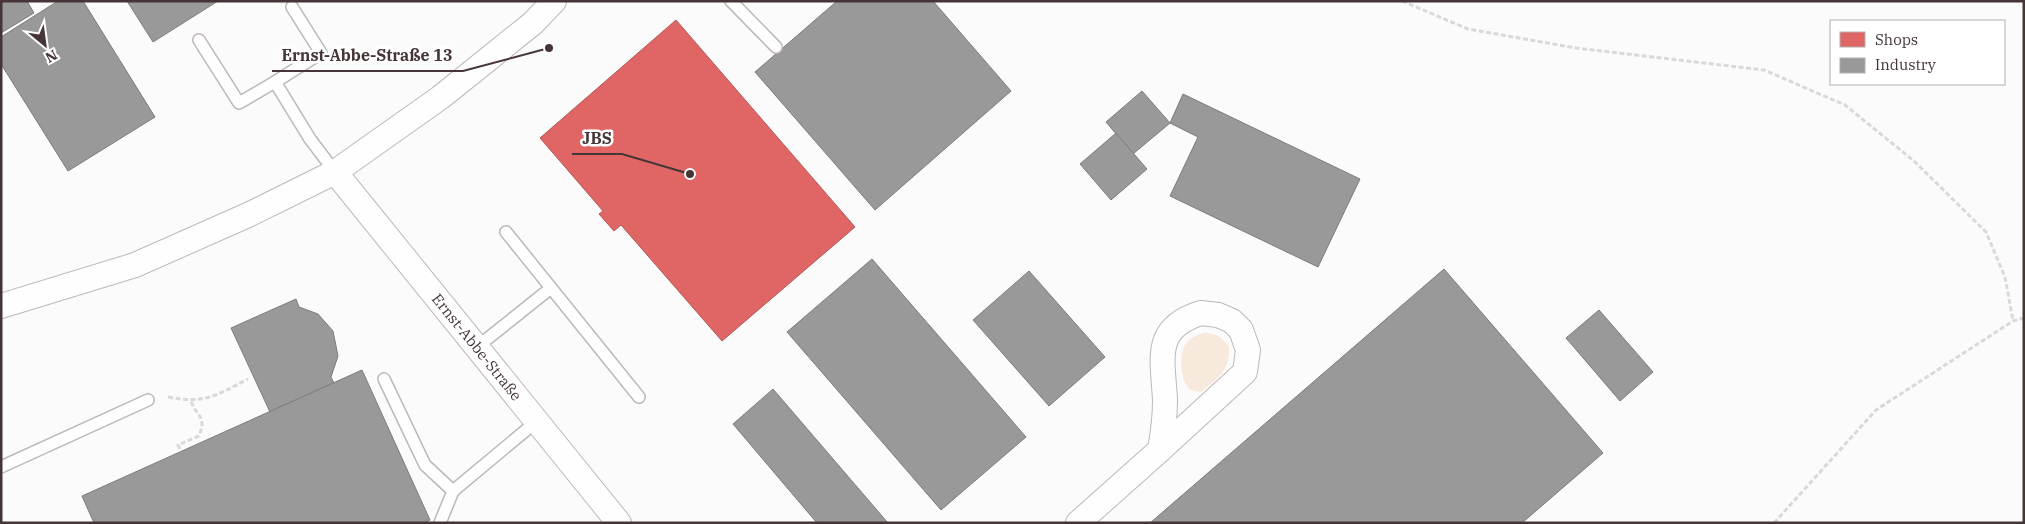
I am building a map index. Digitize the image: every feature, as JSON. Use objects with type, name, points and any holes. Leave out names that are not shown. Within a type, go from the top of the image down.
[{"type":"street","points":[[1,306],[135,265],[248,215],[335,172],[441,97],[533,23],[554,1]]},
{"type":"street","name":"Ernst-Abbe-Straße","points":[[335,172],[619,523]]},
{"type":"street","points":[[1078,523],[1160,450],[1245,372],[1248,350],[1241,330],[1232,322],[1218,315],[1202,313],[1187,318],[1173,327],[1163,344],[1162,370],[1165,418],[1160,450]]},
{"type":"lane","points":[[732,1],[776,47]]},
{"type":"lane","points":[[199,40],[239,103],[321,53],[292,7]]},
{"type":"lane","points":[[275,82],[310,139],[335,172]]},
{"type":"lane","points":[[506,232],[639,397]]},
{"type":"lane","points":[[478,347],[551,288]]},
{"type":"lane","points":[[384,379],[425,465],[453,491]]},
{"type":"lane","points":[[1,467],[148,400]]},
{"type":"lane","points":[[440,523],[453,491],[537,421]]},
{"type":"path","points":[[1402,1],[1468,29],[1576,48],[1764,70],[1845,105],[1914,161],[1986,232],[2005,276],[2012,321]]},
{"type":"path","points":[[1774,523],[1876,410],[2012,321],[2024,318]]},
{"type":"path","points":[[148,400],[162,396],[191,401],[212,397],[248,380]]},
{"type":"path","points":[[180,449],[178,445],[199,436],[203,424],[201,416],[193,409],[191,401]]},
{"type":"shaded area","points":[[1205,332],[1219,336],[1229,346],[1229,355],[1228,362],[1222,373],[1201,392],[1190,390],[1187,386],[1184,381],[1181,362],[1185,345],[1194,337]]},
{"type":"building: Shops","points":[[676,20],[855,227],[722,341],[621,225],[614,231],[599,214],[603,211],[540,138]]},
{"type":"building: Industry","points":[[1,1],[27,1],[34,13],[1,33]]},
{"type":"building: Industry","points":[[58,1],[83,1],[155,117],[68,171],[1,64],[1,37]]},
{"type":"building: Industry","points":[[127,1],[218,1],[153,42]]},
{"type":"building: Industry","points":[[837,1],[933,1],[1011,91],[875,210],[755,72]]},
{"type":"building: Industry","points":[[1142,91],[1170,123],[1133,154],[1106,122]]},
{"type":"building: Industry","points":[[1183,94],[1360,179],[1318,267],[1170,196],[1198,137],[1170,123]]},
{"type":"building: Industry","points":[[1116,133],[1147,169],[1111,200],[1080,164]]},
{"type":"building: Industry","points":[[872,259],[1026,437],[941,510],[787,332]]},
{"type":"building: Industry","points":[[1444,269],[1603,453],[1522,523],[1150,523]]},
{"type":"building: Industry","points":[[1029,271],[1105,357],[1049,406],[973,320]]},
{"type":"building: Industry","points":[[296,299],[299,307],[318,314],[333,331],[338,356],[331,377],[334,383],[270,412],[231,328]]},
{"type":"building: Industry","points":[[1599,310],[1653,372],[1620,401],[1566,338]]},
{"type":"building: Industry","points":[[362,370],[430,520],[424,523],[94,523],[82,496]]},
{"type":"building: Industry","points":[[773,389],[888,523],[817,523],[733,424]]},
{"type":"place","name":"Ernst-Abbe-Straße 13","points":[[549,48]]},
{"type":"place","name":"JBS","points":[[690,174]]}]
